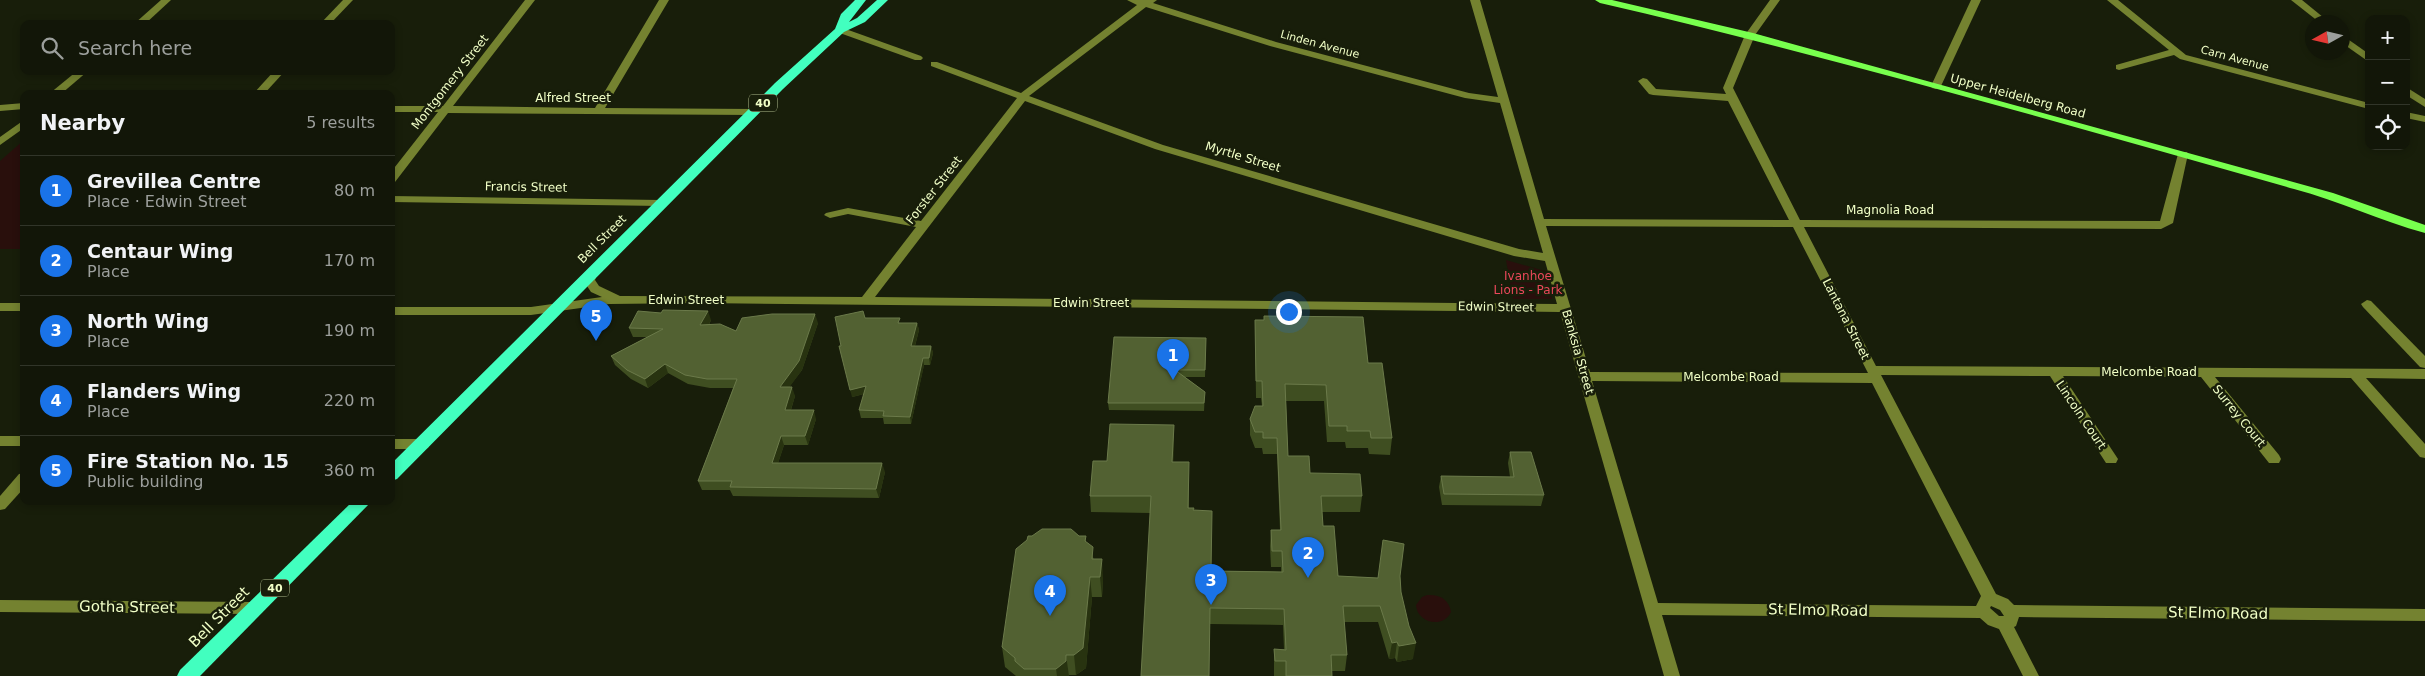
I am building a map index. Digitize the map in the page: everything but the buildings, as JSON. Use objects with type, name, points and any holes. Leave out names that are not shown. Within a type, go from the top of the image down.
[{"type":"highway","name":"Bell Street","points":[[840,30],[845,16],[861,0]]},
{"type":"highway","name":"Bell Street","points":[[395,471],[779,86],[840,30],[861,20],[883,0]]},
{"type":"highway","name":"Bell Street","points":[[187,676],[360,505]]},
{"type":"main road","name":"Upper Heidelberg Road","points":[[1600,0],[1750,35],[2184,154],[2329,195],[2425,229]]},
{"type":"street","points":[[144,20],[166,0]]},
{"type":"street","points":[[329,20],[348,0]]},
{"type":"street","name":"Montgomery Street","points":[[395,175],[530,0]]},
{"type":"street","points":[[598,111],[664,0]]},
{"type":"street","name":"Linden Avenue","points":[[1132,0],[1149,2],[1272,44],[1469,96],[1504,101]]},
{"type":"street","name":"Banksia Street","points":[[1475,0],[1672,676]]},
{"type":"street","points":[[1643,82],[1652,96],[1732,98],[1728,88],[1750,35],[1775,0]]},
{"type":"street","points":[[1936,86],[1976,0]]},
{"type":"street","name":"Carn Avenue","points":[[2112,0],[2183,58],[2365,105]]},
{"type":"street","points":[[2296,0],[2315,15]]},
{"type":"street","name":"Forster Street","points":[[866,300],[1024,97],[1034,93],[1142,12],[1149,2]]},
{"type":"street","points":[[840,30],[918,58]]},
{"type":"street","points":[[2350,44],[2365,56]]},
{"type":"street","points":[[2119,67],[2174,52]]},
{"type":"street","name":"Myrtle Street","points":[[934,64],[1169,150],[1518,254],[1550,258]]},
{"type":"street","points":[[62,90],[79,75]]},
{"type":"street","points":[[262,90],[276,75]]},
{"type":"street","points":[[2410,93],[2425,104]]},
{"type":"street","name":"Lantana Street","points":[[1732,98],[1874,374],[1988,606]]},
{"type":"street","points":[[3,108],[20,106]]},
{"type":"street","points":[[3,108],[20,110]]},
{"type":"street","name":"Alfred Street","points":[[395,110],[754,112]]},
{"type":"street","points":[[2410,116],[2425,119]]},
{"type":"street","points":[[0,142],[20,125]]},
{"type":"street","name":"Magnolia Road","points":[[1540,222],[2165,224],[2168,221],[2184,154]]},
{"type":"street","name":"Francis Street","points":[[395,199],[661,203]]},
{"type":"street","points":[[830,215],[848,212],[925,225]]},
{"type":"street","name":"Edwin Street","points":[[592,272],[589,280],[595,289],[618,300]]},
{"type":"street","name":"Edwin Street","points":[[395,311],[531,311],[618,300],[866,300],[1565,308]]},
{"type":"street","points":[[2367,304],[2425,364]]},
{"type":"street","points":[[0,307],[20,307]]},
{"type":"street","name":"Melcombe Road","points":[[1585,376],[2052,371],[2425,374]]},
{"type":"street","name":"Lincoln Court","points":[[2052,371],[2110,459]]},
{"type":"street","name":"Surrey Court","points":[[2204,372],[2274,459]]},
{"type":"street","points":[[2354,373],[2425,453]]},
{"type":"street","points":[[0,441],[20,441]]},
{"type":"street","points":[[395,444],[423,444]]},
{"type":"street","points":[[0,505],[20,482]]},
{"type":"street","name":"Gotha Street","points":[[0,606],[254,608]]},
{"type":"street","points":[[1988,606],[1990,618],[2008,617],[2031,676]]},
{"type":"street","name":"St Elmo Road","points":[[1652,609],[1988,606]]},
{"type":"street","name":"St Elmo Road","points":[[2008,617],[2425,615]]},
{"type":"green space","points":[[20,144],[20,249],[0,249],[0,161]]},
{"type":"green space","name":"Ivanhoe Lions - Park","points":[[1506,260],[1545,271],[1552,299],[1513,299]]},
{"type":"green space","points":[[1436,595],[1443,598],[1450,607],[1451,612],[1442,621],[1431,622],[1425,620],[1417,611],[1416,605],[1422,597]]},
{"type":"place","name":"Fire Station No. 15","points":[[596,341]]},
{"type":"place","name":"Grevillea Centre","points":[[1173,380]]},
{"type":"place","name":"Centaur Wing","points":[[1308,578]]},
{"type":"place","name":"North Wing","points":[[1211,605]]},
{"type":"place","name":"Flanders Wing","points":[[1050,616]]}]
